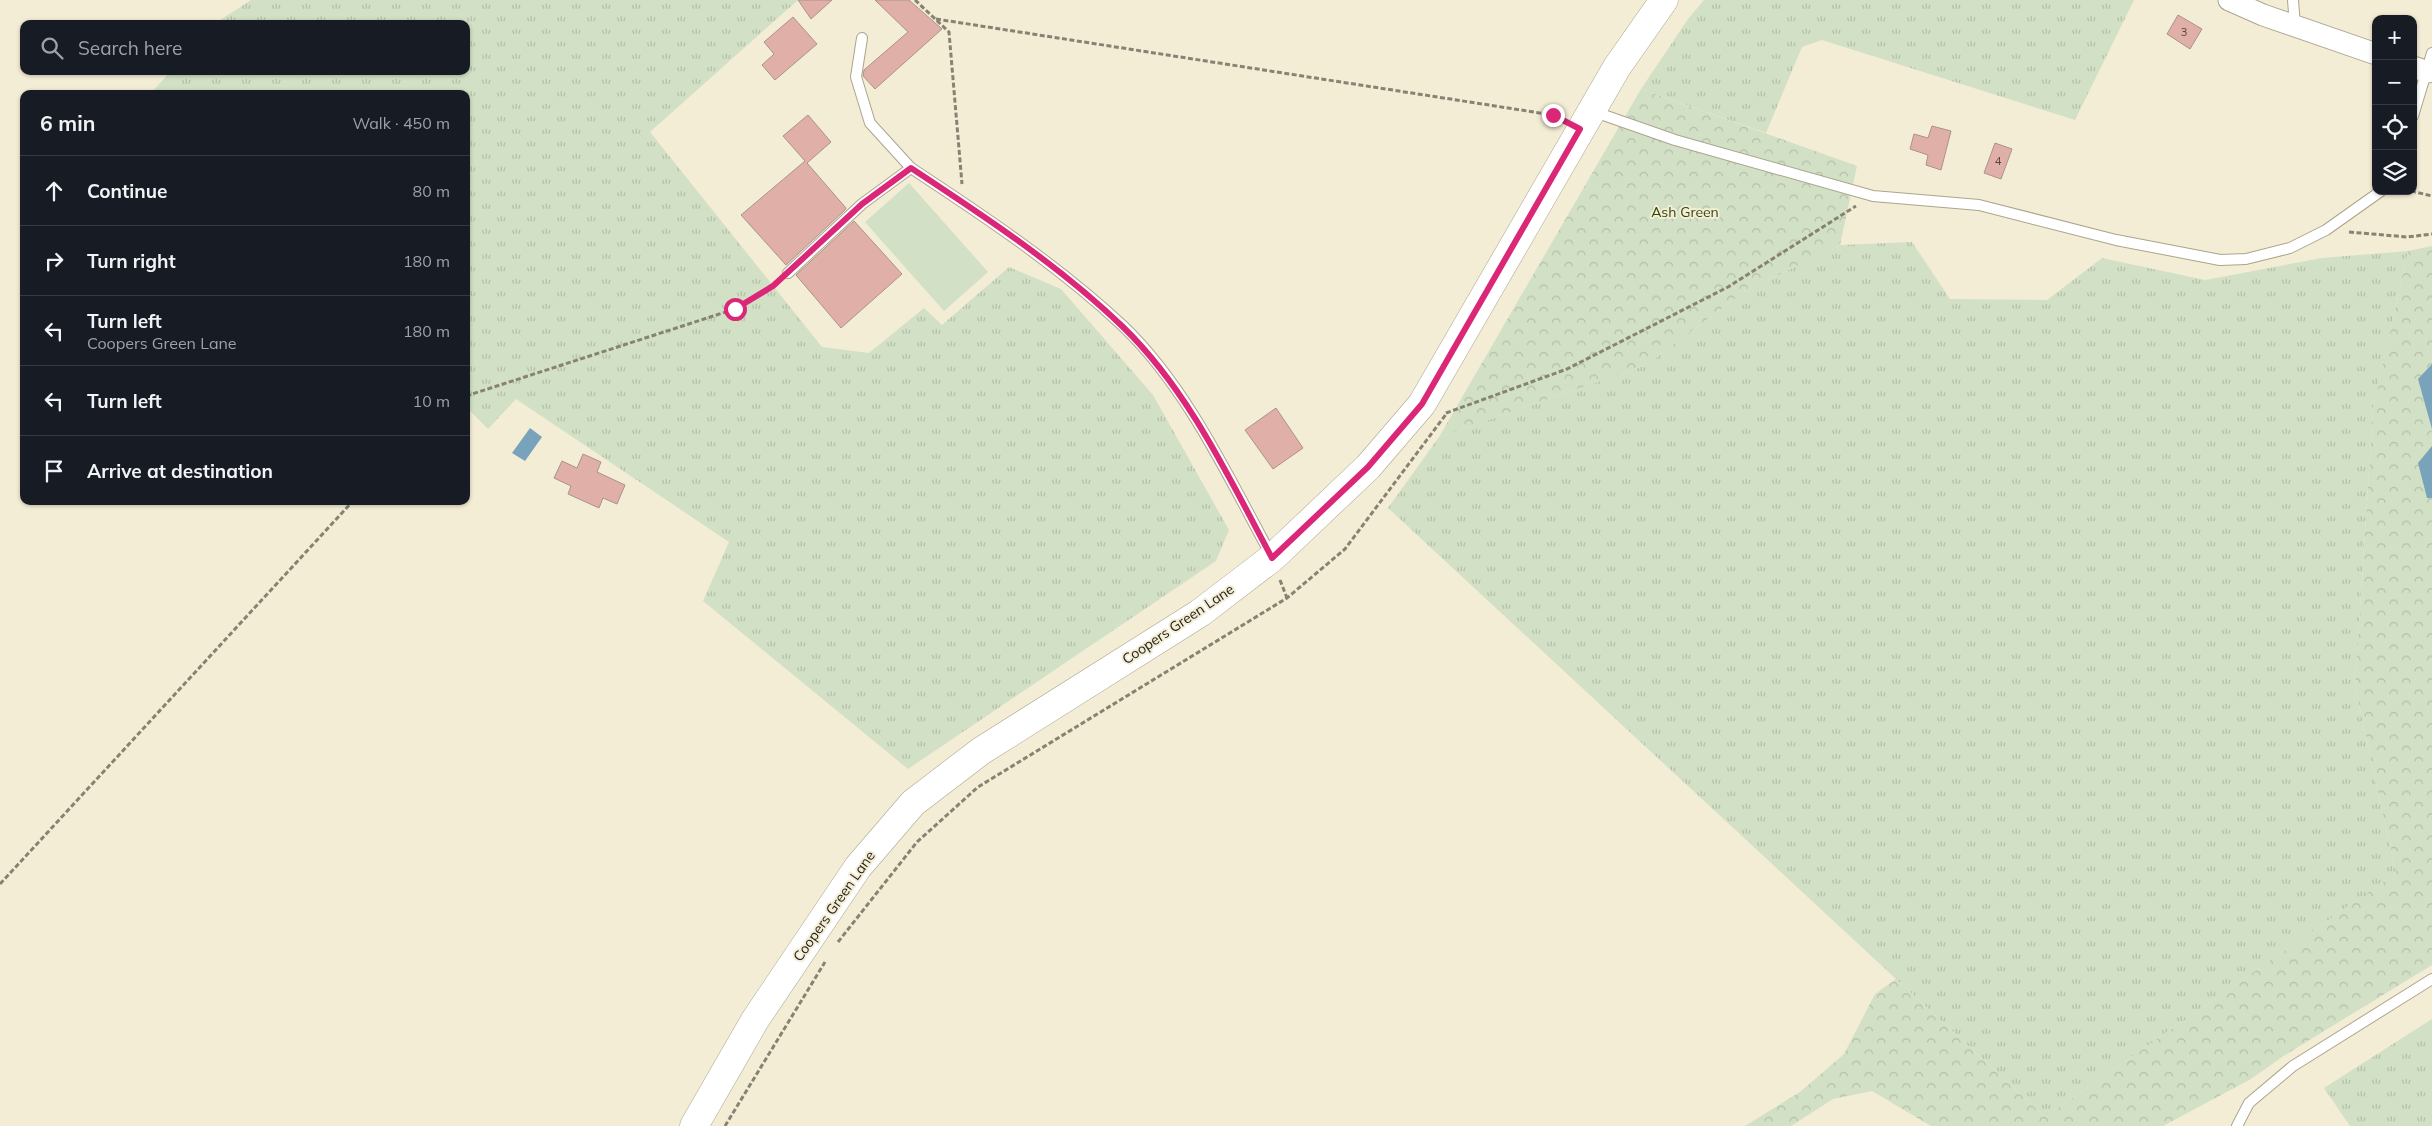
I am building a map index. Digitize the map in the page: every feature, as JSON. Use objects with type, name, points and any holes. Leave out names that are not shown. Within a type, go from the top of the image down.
[{"type":"street","name":"Coopers Green Lane","points":[[694,1126],[755,1020],[858,866],[913,803],[981,751],[1200,613],[1272,558],[1368,467],[1434,409],[1586,120],[1617,67],[1664,0]]},
{"type":"street","points":[[2229,0],[2295,26],[2372,53]]},
{"type":"lane","points":[[2293,0],[2295,26]]},
{"type":"lane","points":[[862,38],[856,77],[870,123],[911,168],[959,199],[1055,269],[1123,327],[1164,374],[1206,435],[1272,558]]},
{"type":"lane","points":[[2415,105],[2424,64]]},
{"type":"lane","points":[[1586,120],[1675,140],[1873,196],[1979,205],[2116,240],[2220,260],[2246,259],[2290,248],[2326,230],[2375,195]]},
{"type":"lane","points":[[788,273],[862,204],[911,168]]},
{"type":"lane","points":[[2237,1126],[2249,1103],[2293,1066],[2432,978]]},
{"type":"path","points":[[915,0],[949,32],[963,180],[959,199]]},
{"type":"path","points":[[936,19],[1586,120]]},
{"type":"path","points":[[2417,192],[2432,196]]},
{"type":"path","points":[[833,949],[918,842],[978,787],[1288,598],[1345,549],[1434,409],[1567,369],[1728,287],[1873,196]]},
{"type":"path","points":[[2326,230],[2407,236],[2432,234]]},
{"type":"path","points":[[470,395],[735,309],[773,286],[788,273]]},
{"type":"path","points":[[0,884],[349,505]]},
{"type":"path","points":[[725,1126],[828,958]]},
{"type":"green space","points":[[251,0],[798,0],[650,132],[822,347],[869,353],[924,308],[942,325],[1009,267],[1061,289],[1153,395],[1229,530],[1216,561],[908,769],[703,601],[729,542],[516,399],[488,429],[470,411],[470,90],[154,90],[167,75],[470,75],[470,20],[220,20]]},
{"type":"green space","points":[[1704,0],[2134,0],[2075,120],[1822,40],[1802,47],[1766,133],[1641,89],[1688,19]]},
{"type":"green space","name":"Ash Green","points":[[1641,89],[1857,166],[1840,245],[1745,291],[1646,365],[1439,437]]},
{"type":"green space","points":[[909,183],[988,272],[944,311],[865,222]]},
{"type":"green space","points":[[1912,242],[1950,299],[2047,300],[2102,258],[2205,280],[2322,258],[2408,251],[2373,409],[2355,687],[2396,873],[2045,1117],[1388,508],[1439,437],[1646,365],[1745,291],[1840,245]]},
{"type":"green space","points":[[2432,246],[2432,965],[2285,1055],[2251,1079],[2163,1126],[1931,1126],[1872,1091],[1833,1099],[1791,1126],[1745,1126],[1800,1092],[1844,1054],[1875,994],[1896,979],[2045,1117],[2396,873],[2355,687],[2373,409],[2408,251]]},
{"type":"green space","points":[[2432,1019],[2432,1126],[2350,1126],[2324,1088]]},
{"type":"water","points":[[2432,364],[2432,429],[2418,379]]},
{"type":"water","points":[[530,428],[542,437],[525,461],[512,453]]},
{"type":"water","points":[[2432,446],[2432,498],[2427,498],[2418,463]]},
{"type":"building","points":[[798,0],[832,0],[811,19]]},
{"type":"building","points":[[875,0],[909,0],[942,29],[875,89],[863,76],[864,70],[908,32]]},
{"type":"building","points":[[2178,15],[2202,29],[2190,49],[2167,34]]},
{"type":"building","points":[[793,17],[817,44],[775,80],[762,65],[774,54],[764,42]]},
{"type":"building","points":[[808,115],[831,142],[807,163],[846,208],[786,265],[741,215],[805,161],[783,136]]},
{"type":"building","points":[[1932,126],[1951,131],[1941,170],[1926,165],[1928,155],[1910,149],[1914,134],[1928,138]]},
{"type":"building","points":[[1995,143],[2012,149],[2001,179],[1984,173]]},
{"type":"building","points":[[854,221],[902,274],[841,328],[796,275]]},
{"type":"building","points":[[1276,408],[1303,448],[1273,469],[1245,430]]},
{"type":"building","points":[[583,454],[601,462],[597,472],[625,485],[617,504],[603,498],[599,508],[568,494],[571,486],[554,478],[562,461],[577,468]]},
{"type":"route","points":[[735,309],[773,286],[862,204],[911,168],[959,199],[1055,269],[1123,327],[1164,374],[1206,435],[1272,558],[1368,467],[1422,404],[1580,129],[1553,115]]}]
